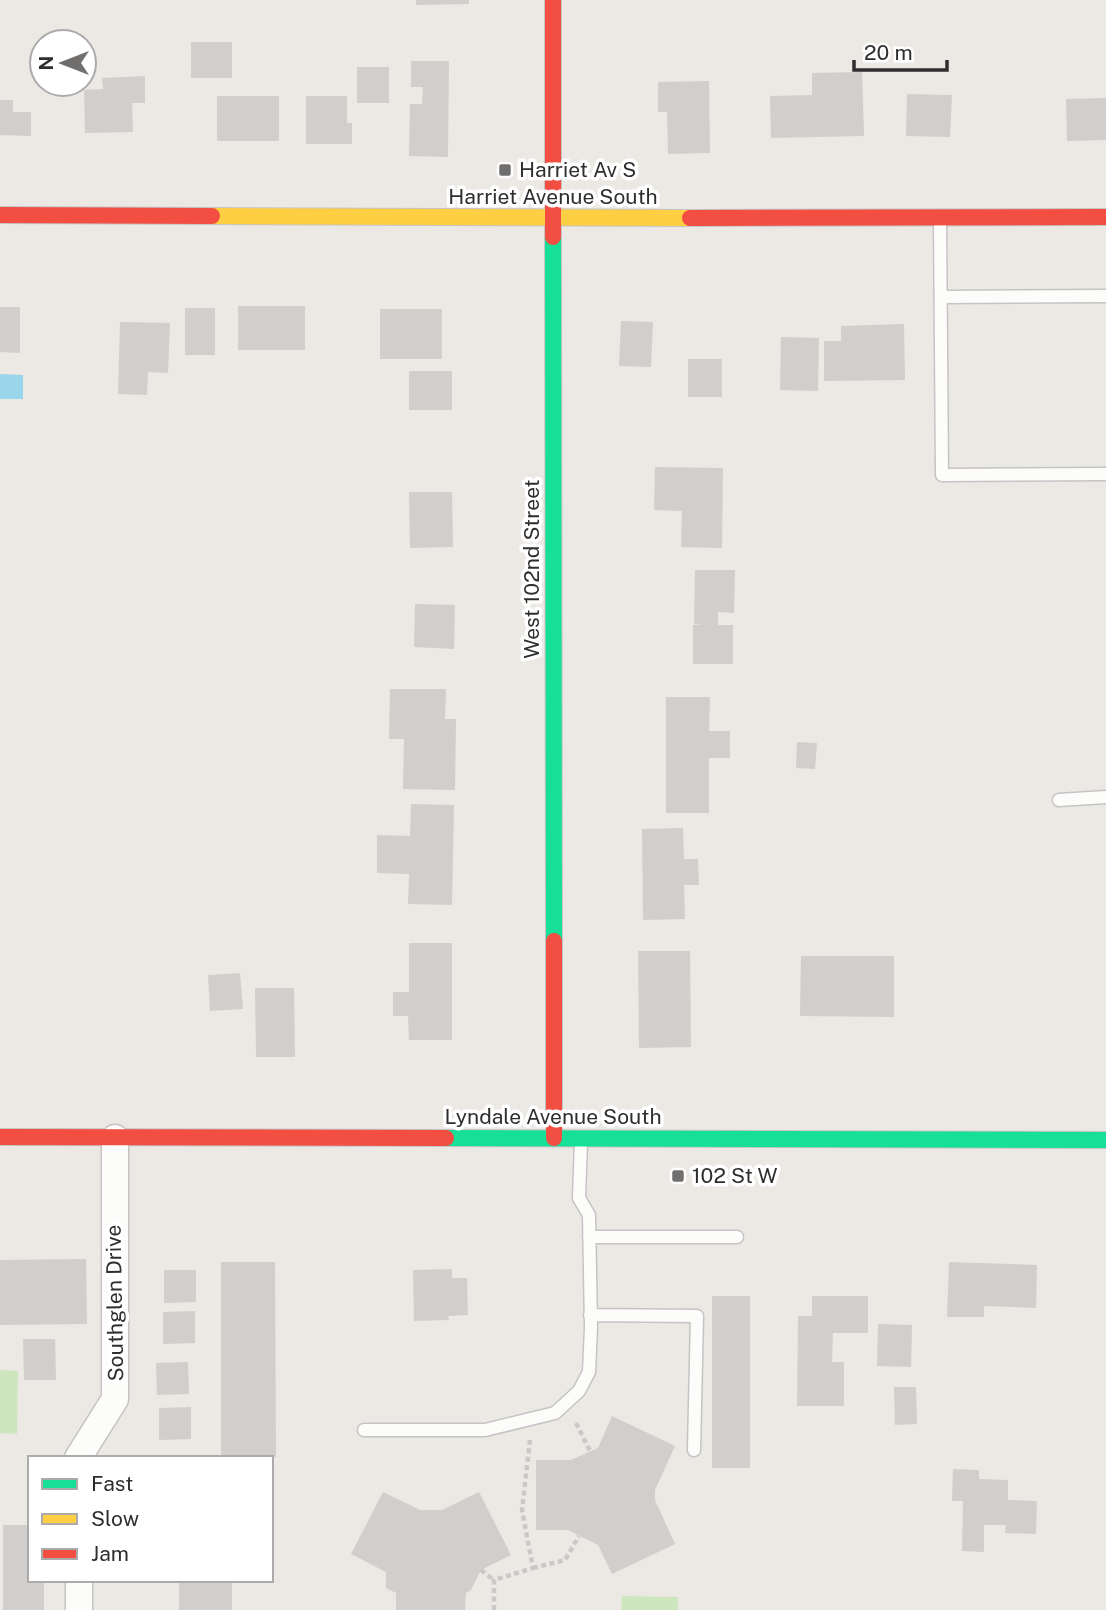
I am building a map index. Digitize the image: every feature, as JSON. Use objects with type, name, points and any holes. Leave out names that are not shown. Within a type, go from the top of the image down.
[{"type":"street","name":"West 102nd Street","points":[[553,0],[554,1138]]},
{"type":"street","name":"Harriet Avenue South","points":[[0,215],[1106,217]]},
{"type":"street","name":"Lyndale Avenue South","points":[[0,1137],[1106,1140]]},
{"type":"street","name":"Southglen Drive","points":[[79,1456],[115,1399],[115,1138]]},
{"type":"street","points":[[79,1582],[79,1610]]},
{"type":"lane","points":[[940,217],[942,475],[1106,474]]},
{"type":"lane","points":[[941,297],[1106,296]]},
{"type":"lane","points":[[1059,800],[1106,797]]},
{"type":"lane","points":[[364,1430],[485,1430],[555,1413],[579,1391],[589,1372],[590,1315],[589,1216],[579,1198],[582,1138]]},
{"type":"lane","points":[[589,1237],[737,1237]]},
{"type":"lane","points":[[590,1315],[697,1316],[694,1450]]},
{"type":"path","points":[[566,1404],[590,1451]]},
{"type":"path","points":[[533,1568],[522,1510],[534,1418]]},
{"type":"path","points":[[494,1580],[565,1560],[579,1536]]},
{"type":"path","points":[[481,1570],[494,1580]]},
{"type":"path","points":[[494,1580],[494,1610]]},
{"type":"green space","points":[[0,1370],[18,1371],[17,1434],[0,1433]]},
{"type":"green space","points":[[622,1596],[678,1597],[678,1610],[621,1610]]},
{"type":"water","points":[[0,374],[23,375],[23,399],[0,399]]},
{"type":"building","points":[[416,0],[469,0],[469,4],[416,5]]},
{"type":"building","points":[[191,42],[232,42],[232,78],[191,78]]},
{"type":"building","points":[[411,61],[449,61],[448,157],[409,156],[410,104],[422,104],[423,87],[411,87]]},
{"type":"building","points":[[357,67],[389,67],[389,103],[357,103]]},
{"type":"building","points":[[862,72],[864,136],[771,138],[770,96],[812,95],[812,73]]},
{"type":"building","points":[[145,76],[145,103],[132,103],[133,132],[85,133],[84,98],[98,98],[98,89],[103,89],[102,78]]},
{"type":"building","points":[[709,81],[710,153],[668,154],[667,112],[658,112],[658,82]]},
{"type":"building","points":[[907,94],[952,95],[950,137],[906,136]]},
{"type":"building","points":[[217,96],[279,96],[279,141],[217,141]]},
{"type":"building","points":[[306,96],[347,96],[347,123],[352,123],[352,144],[306,144]]},
{"type":"building","points":[[1106,98],[1106,140],[1067,141],[1066,99]]},
{"type":"building","points":[[0,100],[13,100],[13,112],[31,112],[31,136],[0,135]]},
{"type":"building","points":[[238,306],[305,306],[305,350],[238,350]]},
{"type":"building","points":[[0,307],[20,307],[20,353],[0,352]]},
{"type":"building","points":[[185,308],[215,308],[215,355],[185,355]]},
{"type":"building","points":[[380,309],[442,309],[442,359],[380,359]]},
{"type":"building","points":[[621,321],[653,322],[651,367],[619,366]]},
{"type":"building","points":[[120,322],[170,323],[168,373],[148,372],[147,395],[118,394]]},
{"type":"building","points":[[904,324],[905,380],[824,381],[824,341],[841,341],[841,326]]},
{"type":"building","points":[[781,337],[819,338],[818,391],[780,390]]},
{"type":"building","points":[[688,359],[722,359],[722,397],[688,397]]},
{"type":"building","points":[[409,371],[452,371],[452,410],[409,410]]},
{"type":"building","points":[[655,467],[723,468],[722,548],[681,547],[682,511],[654,510]]},
{"type":"building","points":[[409,492],[452,492],[453,547],[410,548]]},
{"type":"building","points":[[695,570],[735,570],[734,613],[718,612],[718,625],[733,625],[733,664],[693,664],[693,625],[704,625],[694,624]]},
{"type":"building","points":[[415,604],[455,605],[454,649],[414,647]]},
{"type":"building","points":[[390,689],[446,689],[445,719],[456,719],[455,790],[403,789],[404,739],[389,739]]},
{"type":"building","points":[[666,697],[710,697],[709,731],[730,731],[730,758],[709,758],[709,813],[666,813]]},
{"type":"building","points":[[797,742],[817,743],[815,769],[796,768]]},
{"type":"building","points":[[411,804],[454,805],[452,905],[408,904],[409,874],[377,873],[377,835],[410,836]]},
{"type":"building","points":[[683,828],[684,859],[698,859],[699,885],[684,885],[685,919],[643,920],[642,829]]},
{"type":"building","points":[[409,943],[452,943],[452,1040],[409,1040],[408,1016],[393,1016],[393,992],[409,992]]},
{"type":"building","points":[[638,951],[690,951],[691,1047],[639,1048]]},
{"type":"building","points":[[801,956],[894,956],[894,1017],[800,1016]]},
{"type":"building","points":[[240,973],[243,1009],[210,1011],[208,975]]},
{"type":"building","points":[[255,988],[294,988],[295,1057],[256,1057]]},
{"type":"building","points":[[86,1259],[87,1324],[0,1325],[0,1260]]},
{"type":"building","points":[[221,1262],[275,1262],[276,1457],[221,1456]]},
{"type":"building","points":[[949,1262],[1037,1265],[1036,1308],[984,1306],[984,1317],[947,1317]]},
{"type":"building","points":[[452,1269],[452,1278],[467,1278],[468,1315],[448,1316],[449,1320],[414,1321],[413,1270]]},
{"type":"building","points":[[164,1270],[196,1270],[196,1302],[164,1303]]},
{"type":"building","points":[[712,1296],[750,1296],[750,1468],[712,1468]]},
{"type":"building","points":[[812,1296],[868,1296],[868,1333],[833,1333],[832,1362],[844,1362],[844,1406],[797,1406],[798,1316],[812,1316]]},
{"type":"building","points":[[195,1311],[195,1343],[163,1344],[163,1312]]},
{"type":"building","points":[[878,1324],[912,1325],[911,1367],[877,1366]]},
{"type":"building","points":[[23,1339],[55,1339],[56,1380],[24,1380]]},
{"type":"building","points":[[188,1362],[189,1394],[157,1395],[156,1363]]},
{"type":"building","points":[[894,1387],[916,1387],[917,1424],[895,1425]]},
{"type":"building","points":[[191,1407],[191,1439],[159,1440],[159,1408]]},
{"type":"building","points":[[612,1416],[675,1446],[655,1490],[655,1500],[675,1544],[612,1574],[598,1545],[568,1530],[536,1530],[536,1460],[571,1460],[598,1448]]},
{"type":"building","points":[[953,1469],[979,1470],[979,1479],[1008,1480],[1008,1500],[1037,1501],[1036,1534],[1005,1533],[1006,1525],[984,1525],[984,1552],[962,1551],[963,1501],[952,1501]]},
{"type":"building","points":[[383,1492],[420,1510],[442,1510],[479,1492],[511,1555],[481,1570],[471,1590],[466,1593],[465,1610],[396,1610],[396,1593],[386,1588],[386,1572],[351,1554]]},
{"type":"building","points":[[3,1525],[28,1525],[28,1582],[51,1582],[44,1583],[44,1610],[3,1610]]},
{"type":"building","points":[[179,1582],[232,1582],[232,1610],[179,1610]]},
{"type":"traffic: fast","points":[[553,237],[554,941]]},
{"type":"traffic: fast","points":[[446,1138],[1106,1140]]},
{"type":"traffic: slow","points":[[212,216],[690,218]]},
{"type":"traffic: jam","points":[[553,0],[553,237]]},
{"type":"traffic: jam","points":[[0,215],[212,216]]},
{"type":"traffic: jam","points":[[690,218],[1106,217]]},
{"type":"traffic: jam","points":[[554,941],[554,1138]]},
{"type":"traffic: jam","points":[[0,1137],[446,1138]]},
{"type":"place","name":"Harriet Av S","points":[[505,170]]},
{"type":"place","name":"102 St W","points":[[678,1176]]}]
